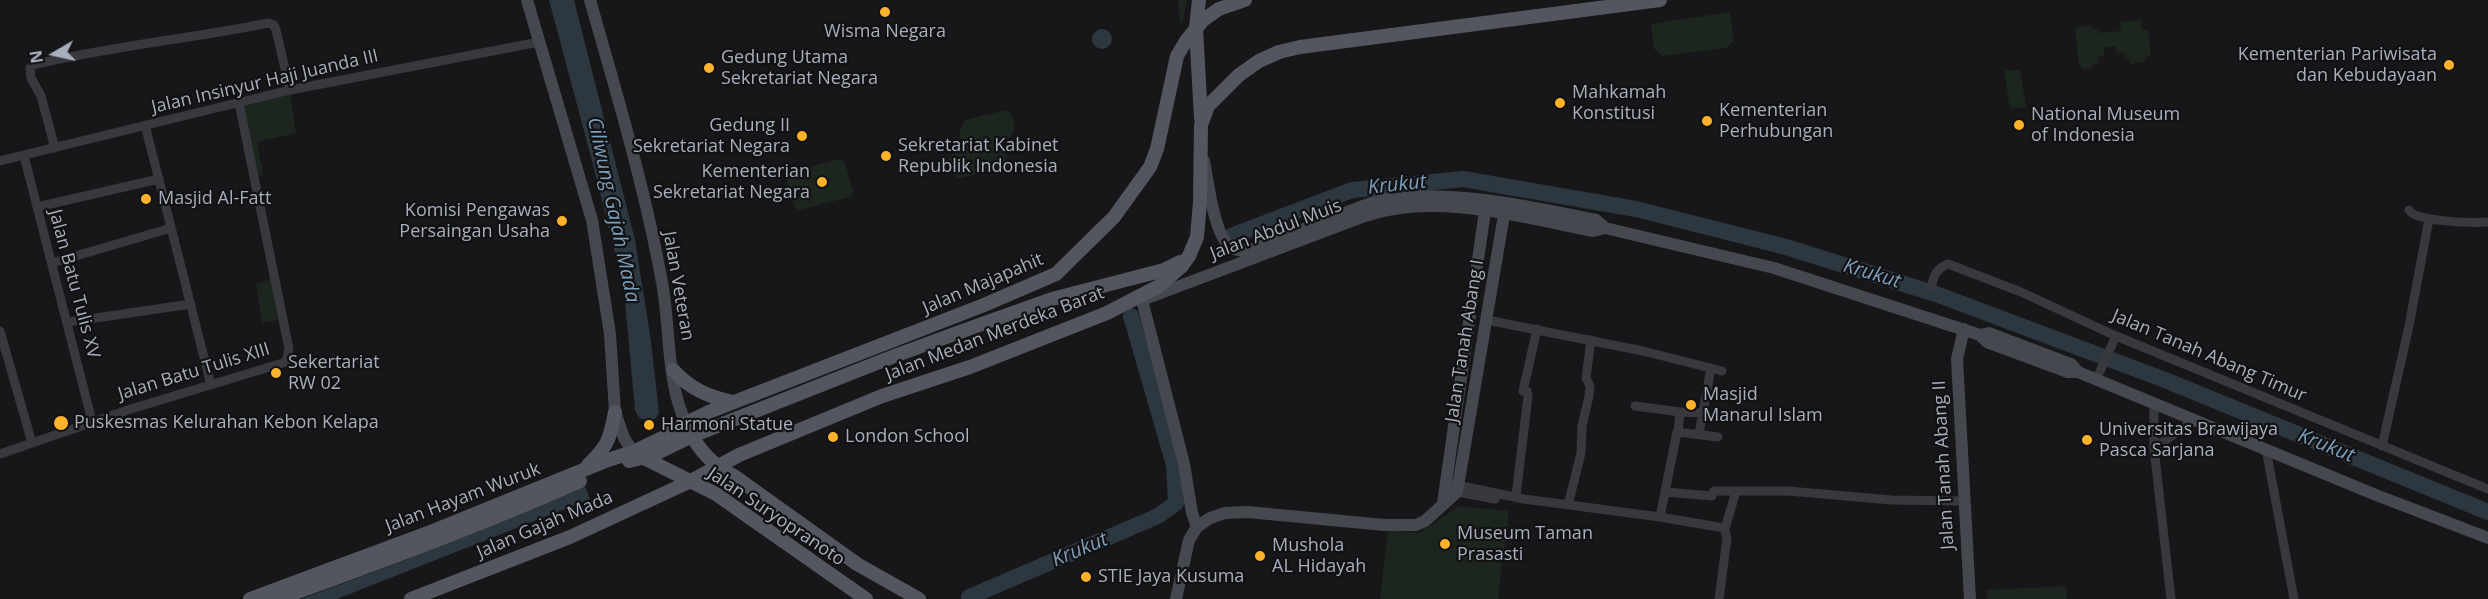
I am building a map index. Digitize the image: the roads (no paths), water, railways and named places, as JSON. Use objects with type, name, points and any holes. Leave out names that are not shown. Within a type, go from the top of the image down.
[{"type":"main road","points":[[528,0],[592,220],[610,334],[615,412],[622,432],[637,454],[653,454],[692,436],[897,355],[1052,299],[1164,270],[1189,256]]},
{"type":"main road","name":"Jalan Veteran","points":[[590,0],[650,225],[663,289],[676,392],[692,436],[716,467]]},
{"type":"main road","name":"Jalan Majapahit","points":[[1200,0],[1196,28],[1201,124]]},
{"type":"main road","points":[[1196,28],[1219,9],[1245,0]]},
{"type":"main road","name":"Jalan Medan Merdeka Barat","points":[[691,481],[739,455],[882,396],[970,366],[1107,313],[1159,286],[1175,273],[1189,256],[1197,237],[1201,124],[1208,106],[1225,87],[1259,61],[1279,52],[1317,45],[1653,1]]},
{"type":"main road","name":"Jalan Majapahit","points":[[686,423],[733,402],[984,305],[1056,274],[1114,217],[1128,201],[1150,167],[1157,149],[1177,56],[1196,28]]},
{"type":"main road","name":"Jalan Abdul Muis","points":[[1201,145],[1219,230],[1225,243],[1232,248],[1242,251],[1254,249],[1383,200],[1439,196],[1505,209],[1593,231],[1605,228],[1774,268],[1980,334],[1987,342],[2068,372],[2098,375],[2154,403],[2488,538]]},
{"type":"main road","name":"Jalan Abdul Muis","points":[[1107,313],[1384,209],[1486,206]]},
{"type":"main road","name":"Jalan Tanah Abang I","points":[[1443,503],[1486,206]]},
{"type":"main road","name":"Jalan Tanah Abang I","points":[[1458,489],[1505,209]]},
{"type":"main road","points":[[1142,300],[1184,464],[1192,513],[1197,527]]},
{"type":"main road","name":"Jalan Tanah Abang II","points":[[1964,329],[1957,359],[1970,599]]},
{"type":"main road","points":[[673,370],[685,383],[698,391],[733,402]]},
{"type":"main road","points":[[582,470],[606,446],[615,412]]},
{"type":"main road","name":"Jalan Hayam Wuruk","points":[[278,599],[351,574],[528,504],[637,454],[686,423]]},
{"type":"main road","name":"Jalan Hayam Wuruk","points":[[250,599],[433,531],[582,470],[637,454]]},
{"type":"main road","name":"Jalan Suryopranoto","points":[[637,454],[736,507],[866,599]]},
{"type":"main road","points":[[734,476],[730,471],[731,464],[739,455]]},
{"type":"main road","name":"Jalan Suryopranoto","points":[[716,467],[734,476],[857,564],[918,599]]},
{"type":"main road","name":"Jalan Gajah Mada","points":[[411,599],[570,537],[691,481]]},
{"type":"main road","points":[[1176,599],[1189,540],[1197,527],[1210,518],[1225,513],[1248,512],[1408,526],[1425,521],[1458,489]]},
{"type":"street","points":[[55,148],[41,96],[31,78],[30,68],[33,65],[100,50],[117,50],[202,34],[236,31],[268,23],[274,25],[276,30],[290,90]]},
{"type":"street","name":"Jalan Insinyur Haji Juanda III","points":[[0,161],[290,90],[539,42]]},
{"type":"street","name":"Jalan Batu Tulis XIII","points":[[0,454],[92,422],[286,362],[289,349],[239,103]]},
{"type":"street","points":[[146,125],[211,385]]},
{"type":"street","name":"Jalan Batu Tulis XV","points":[[24,156],[92,422]]},
{"type":"street","points":[[37,207],[159,179]]},
{"type":"street","points":[[2409,210],[2415,216],[2429,219],[2488,222]]},
{"type":"street","points":[[2382,446],[2409,326],[2429,219]]},
{"type":"street","points":[[52,263],[171,228]]},
{"type":"street","name":"Jalan Tanah Abang Timur","points":[[1931,288],[1934,275],[1939,267],[1948,264],[2021,292],[2116,336],[2488,489]]},
{"type":"street","points":[[68,322],[191,304]]},
{"type":"street","points":[[1487,320],[1591,340],[1722,371]]},
{"type":"street","points":[[1520,498],[1528,396],[1527,391],[1523,391],[1537,329]]},
{"type":"street","points":[[0,331],[32,443]]},
{"type":"street","points":[[2098,375],[2116,336]]},
{"type":"street","points":[[1568,505],[1581,453],[1582,426],[1589,396],[1590,386],[1586,378],[1591,340]]},
{"type":"street","points":[[1699,434],[1711,368]]},
{"type":"street","points":[[2154,403],[2154,448],[2171,599]]},
{"type":"street","points":[[1635,406],[1703,413]]},
{"type":"street","points":[[1660,517],[1680,412]]},
{"type":"street","points":[[2154,448],[2195,420]]},
{"type":"street","points":[[1678,432],[1718,437]]},
{"type":"street","points":[[2266,449],[2294,599]]},
{"type":"street","points":[[1444,486],[1660,517],[1726,530]]},
{"type":"street","points":[[1665,492],[1712,496],[1714,490],[1788,491],[1892,500],[1963,501]]},
{"type":"street","points":[[1719,599],[1726,530],[1736,490]]},
{"type":"water","name":"Ciliwung Gajah Mada","points":[[549,0],[574,0],[635,240],[651,341],[659,413],[655,419],[643,419],[635,410],[624,290]]},
{"type":"water","points":[[1102,29],[1109,32],[1112,39],[1109,46],[1102,49],[1095,46],[1092,39],[1095,32]]},
{"type":"water","points":[[585,486],[590,499],[337,599],[301,599],[405,560]]},
{"type":"waterway","name":"Krukut","points":[[1231,236],[1352,190],[1463,179],[1636,209],[1786,247],[1936,294],[2165,380],[2488,512]]},
{"type":"waterway","name":"Krukut","points":[[969,597],[1158,516],[1176,503],[1174,465],[1131,316]]},
{"type":"place","name":"Wisma Negara","points":[[885,12]]},
{"type":"place","name":"Kementerian Pariwisata dan Kebudayaan","points":[[2449,65]]},
{"type":"place","name":"Gedung Utama Sekretariat Negara","points":[[709,68]]},
{"type":"place","name":"Mahkamah Konstitusi","points":[[1560,103]]},
{"type":"place","name":"Kementerian Perhubungan","points":[[1707,121]]},
{"type":"place","name":"National Museum of Indonesia","points":[[2019,125]]},
{"type":"place","name":"Gedung II Sekretariat Negara","points":[[802,136]]},
{"type":"place","name":"Sekretariat Kabinet Republik Indonesia","points":[[886,156]]},
{"type":"place","name":"Kementerian Sekretariat Negara","points":[[822,182]]},
{"type":"place","name":"Masjid Al-Fatt","points":[[146,199]]},
{"type":"place","name":"Komisi Pengawas Persaingan Usaha","points":[[562,221]]},
{"type":"place","name":"Sekertariat RW 02","points":[[276,373]]},
{"type":"place","name":"Masjid Manarul Islam","points":[[1691,405]]},
{"type":"place","name":"Puskesmas Kelurahan Kebon Kelapa","points":[[61,423]]},
{"type":"place","name":"Harmoni Statue","points":[[649,425]]},
{"type":"place","name":"London School","points":[[833,437]]},
{"type":"place","name":"Universitas Brawijaya Pasca Sarjana","points":[[2087,440]]},
{"type":"place","name":"Museum Taman Prasasti","points":[[1445,544]]},
{"type":"place","name":"Mushola AL Hidayah","points":[[1260,556]]},
{"type":"place","name":"STIE Jaya Kusuma","points":[[1086,577]]}]
